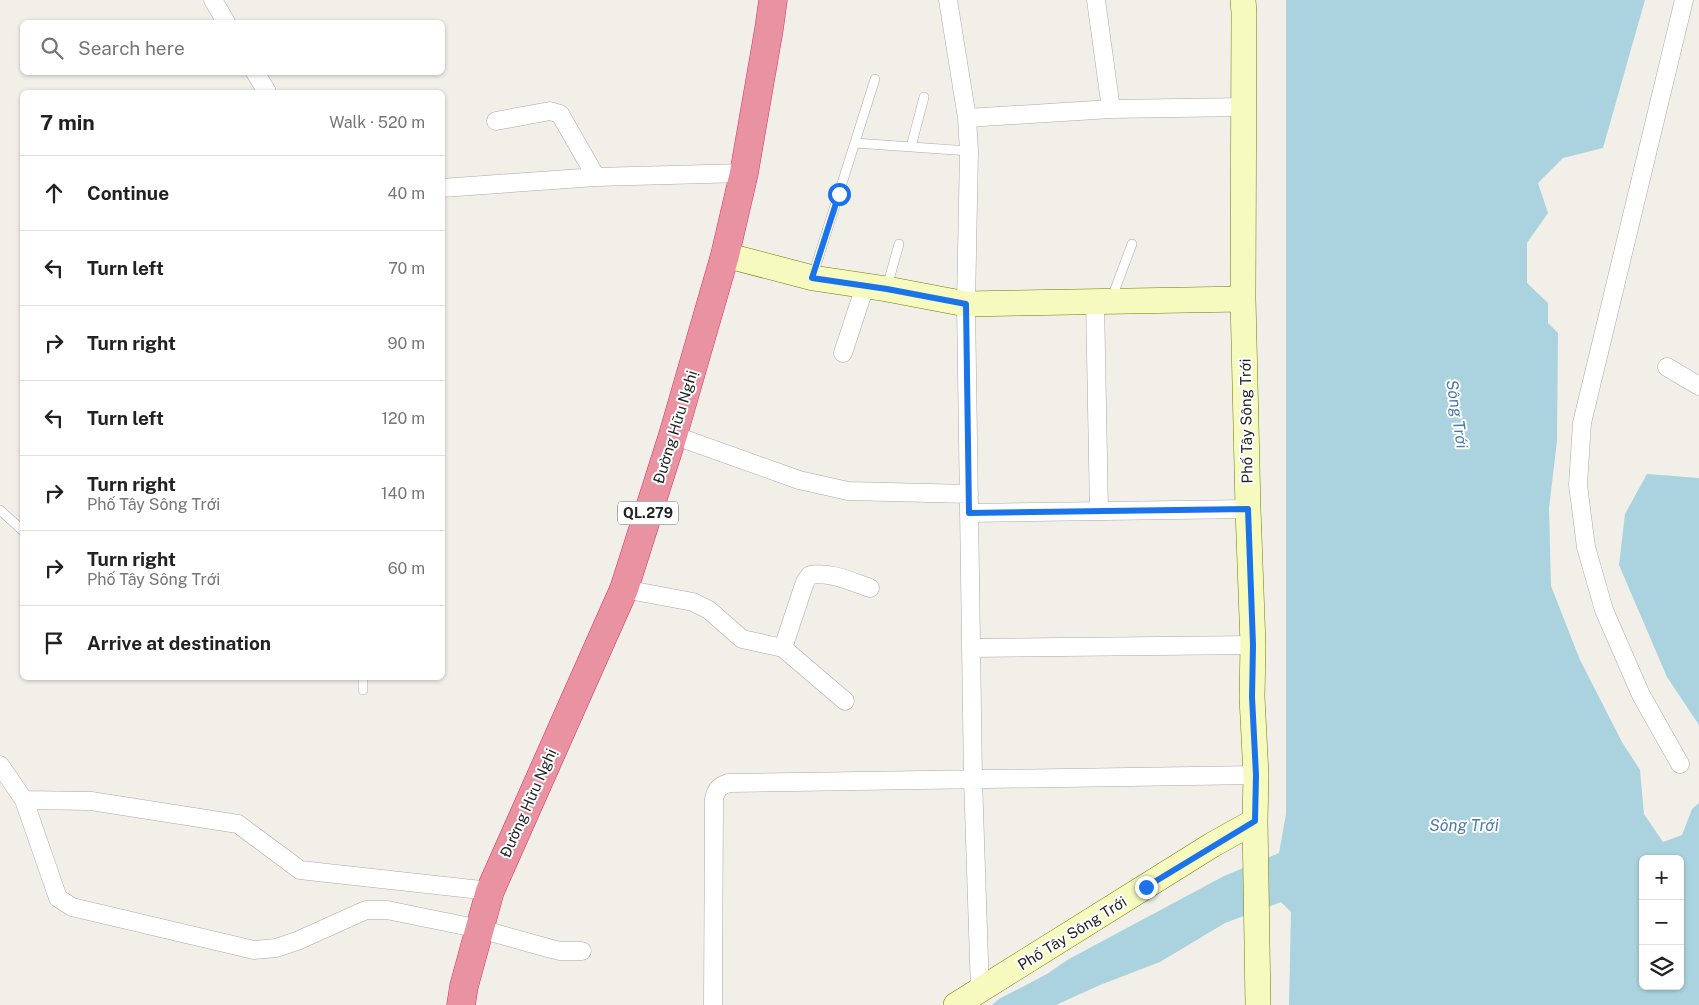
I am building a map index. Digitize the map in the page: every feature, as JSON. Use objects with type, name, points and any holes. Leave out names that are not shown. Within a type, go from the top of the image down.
[{"type":"highway","name":"Đường Hữu Nghị","points":[[461,1005],[464,986],[490,891],[624,589],[673,435],[724,255],[744,173],[773,0]]},
{"type":"street","points":[[213,0],[225,20]]},
{"type":"street","points":[[948,0],[967,118],[969,151],[966,304],[973,779],[980,990]]},
{"type":"street","points":[[1096,0],[1111,108]]},
{"type":"street","name":"Phố Tây Sông Trới","points":[[956,1005],[1204,850],[1255,821],[1256,775],[1252,697],[1253,645],[1243,299],[1243,0]]},
{"type":"street","points":[[1680,764],[1641,695],[1604,610],[1586,547],[1578,485],[1582,423],[1684,0]]},
{"type":"street","points":[[257,75],[266,90]]},
{"type":"street","points":[[967,118],[1111,108],[1244,107]]},
{"type":"street","points":[[496,120],[550,110],[557,112],[560,114],[596,178]]},
{"type":"street","points":[[445,188],[596,178],[744,173]]},
{"type":"street","points":[[724,255],[812,278],[876,287],[966,304],[1243,299]]},
{"type":"street","points":[[843,353],[876,287]]},
{"type":"street","points":[[1099,511],[1103,301]]},
{"type":"street","points":[[1667,367],[1699,386]]},
{"type":"street","points":[[673,435],[799,480],[848,491],[969,494]]},
{"type":"street","points":[[969,513],[1248,509]]},
{"type":"street","points":[[783,648],[810,575],[818,573],[832,576],[870,588]]},
{"type":"street","points":[[624,589],[693,602],[709,610],[742,639],[783,648],[845,701]]},
{"type":"street","points":[[971,648],[1253,645]]},
{"type":"street","points":[[0,765],[24,800],[58,898],[72,907],[254,950],[276,948],[297,941],[366,910],[387,910],[480,929],[560,951],[582,951]]},
{"type":"street","points":[[713,1005],[714,799],[716,791],[720,786],[728,783],[1256,775]]},
{"type":"street","points":[[24,800],[91,801],[238,824],[300,870],[490,891]]},
{"type":"street","points":[[1255,821],[1258,1005]]},
{"type":"lane","points":[[812,278],[875,79]]},
{"type":"lane","points":[[911,147],[924,97]]},
{"type":"lane","points":[[855,143],[969,151]]},
{"type":"lane","points":[[876,287],[899,244]]},
{"type":"lane","points":[[1103,301],[1132,244]]},
{"type":"lane","points":[[0,510],[20,528]]},
{"type":"lane","points":[[363,680],[363,690]]},
{"type":"water","name":"Sông Trới","points":[[1286,0],[1645,0],[1603,148],[1563,158],[1538,183],[1548,213],[1527,243],[1527,283],[1548,303],[1548,323],[1558,333],[1557,441],[1549,508],[1551,586],[1580,660],[1622,742],[1640,770],[1644,814],[1663,842],[1682,835],[1692,809],[1699,803],[1699,1005],[1289,1005],[1291,912],[1281,902],[1225,923],[1160,962],[1100,985],[1056,1005],[992,1005],[999,999],[1047,974],[1069,959],[1224,876],[1279,853],[1286,814]]},
{"type":"water","points":[[1647,474],[1699,478],[1699,725],[1667,677],[1619,565],[1625,514]]},
{"type":"route","points":[[839,194],[812,278],[887,289],[966,304],[969,513],[1248,509],[1253,645],[1252,697],[1256,775],[1255,821],[1212,845],[1146,887]]}]
